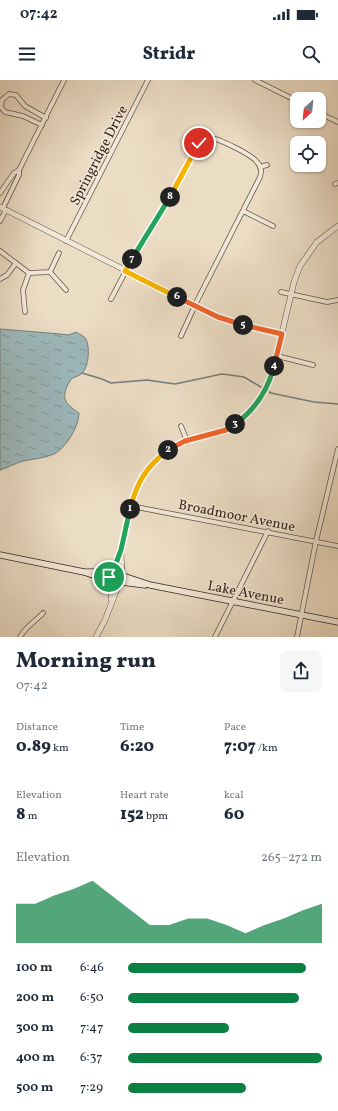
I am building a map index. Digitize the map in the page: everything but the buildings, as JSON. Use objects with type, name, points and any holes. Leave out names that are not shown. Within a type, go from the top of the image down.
[{"type":"main road","points":[[0,555],[84,572],[111,582],[115,585],[120,583],[122,574],[118,571],[84,572]]},
{"type":"main road","points":[[111,582],[109,577],[112,572]]},
{"type":"main road","name":"Lake Avenue","points":[[122,574],[150,585],[338,622]]},
{"type":"main road","name":"Lake Avenue","points":[[120,583],[150,585]]},
{"type":"street","points":[[0,221],[2,208],[19,175],[19,170],[64,80]]},
{"type":"street","name":"Springridge Drive","points":[[66,241],[148,80]]},
{"type":"street","points":[[255,80],[290,98]]},
{"type":"street","points":[[42,125],[24,116],[5,112],[1,107],[2,100],[9,94],[16,96],[25,106],[46,118]]},
{"type":"street","points":[[326,116],[338,122]]},
{"type":"street","points":[[202,132],[205,139]]},
{"type":"street","points":[[111,299],[138,248],[165,206],[196,146],[205,139],[212,138],[235,148],[253,158],[260,167],[260,177],[181,336]]},
{"type":"street","points":[[260,167],[267,165]]},
{"type":"street","points":[[0,193],[14,173],[19,170]]},
{"type":"street","points":[[2,208],[195,307],[230,322],[282,334]]},
{"type":"street","points":[[243,211],[272,226]]},
{"type":"street","points":[[112,572],[121,550],[131,506],[138,484],[152,463],[168,449],[187,441],[226,430],[244,417],[261,398],[269,382],[277,356],[296,275],[310,250],[317,242],[338,226]]},
{"type":"street","points":[[0,251],[29,273],[50,272]]},
{"type":"street","points":[[50,272],[59,253]]},
{"type":"street","points":[[0,279],[7,275],[16,264]]},
{"type":"street","points":[[50,272],[66,290]]},
{"type":"street","points":[[25,312],[24,290],[29,273]]},
{"type":"street","points":[[281,292],[327,302],[338,300]]},
{"type":"street","points":[[277,356],[312,365]]},
{"type":"street","points":[[182,426],[187,441]]},
{"type":"street","points":[[298,637],[316,541],[338,449]]},
{"type":"street","name":"Broadmoor Avenue","points":[[131,506],[268,531],[338,546]]},
{"type":"street","points":[[215,637],[268,531]]},
{"type":"street","points":[[121,550],[122,574]]},
{"type":"street","points":[[111,582],[111,602]]},
{"type":"street","points":[[96,637],[105,620],[111,602],[120,583]]},
{"type":"street","points":[[20,637],[28,625],[43,613]]},
{"type":"water","points":[[0,329],[69,335],[76,332],[86,339],[88,352],[84,370],[80,375],[71,379],[65,394],[66,402],[79,413],[77,424],[67,442],[54,454],[23,461],[0,470]]},
{"type":"waterway","points":[[82,373],[111,383],[147,380],[175,384],[222,374],[244,377],[271,393],[314,402],[338,404]]},
{"type":"route","points":[[109,577],[113,571],[121,550],[133,498],[142,476],[152,463],[168,449],[185,441],[226,430],[250,411],[266,390],[272,375],[282,334],[230,322],[195,307],[125,271],[162,212],[196,146],[199,143]]}]
